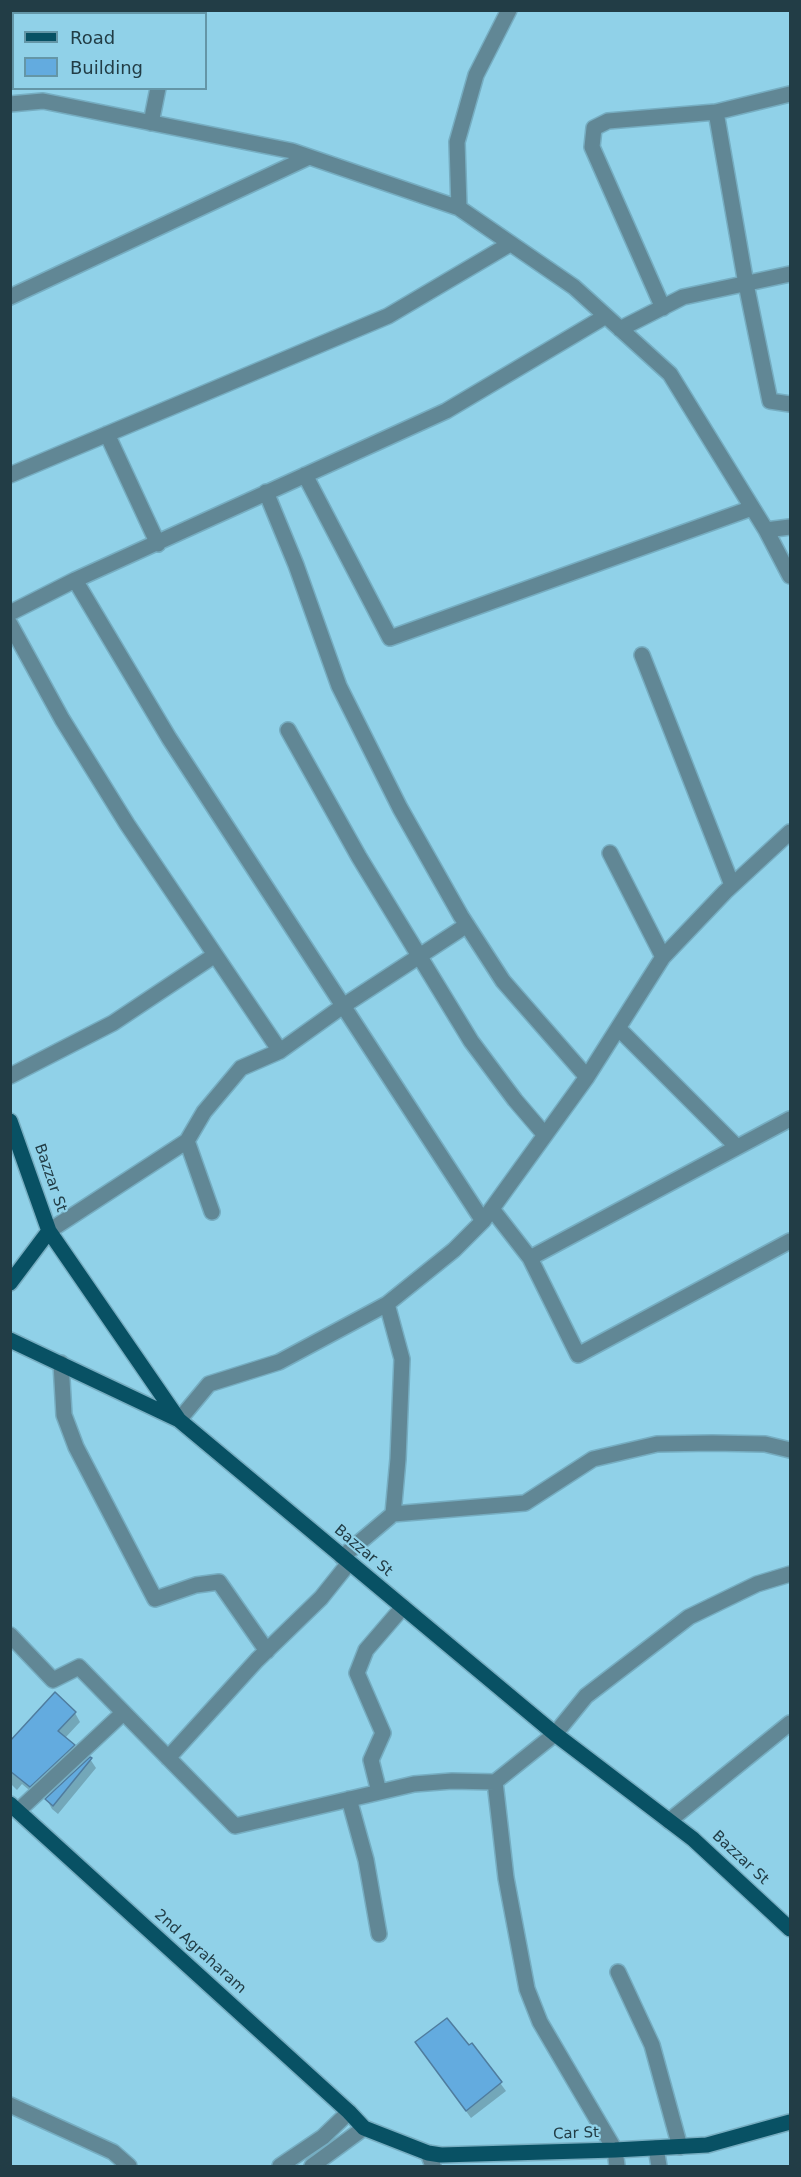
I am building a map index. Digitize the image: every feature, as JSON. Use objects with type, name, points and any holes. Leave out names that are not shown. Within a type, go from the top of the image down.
[{"type":"main road","name":"Bazzar St","points":[[10,1121],[49,1231],[179,1420],[555,1734],[693,1839],[790,1929]]},
{"type":"main road","points":[[10,1283],[49,1231]]},
{"type":"main road","points":[[10,1340],[179,1420]]},
{"type":"main road","name":"2nd Agraharam","points":[[14,1808],[364,2128]]},
{"type":"main road","name":"Car St","points":[[364,2128],[430,2160],[441,2155],[615,2151],[707,2145],[790,2121]]},
{"type":"street","points":[[459,208],[457,142],[476,75],[509,10]]},
{"type":"street","points":[[151,123],[158,90]]},
{"type":"street","points":[[663,308],[592,147],[594,128],[608,121],[716,112],[790,94]]},
{"type":"street","points":[[10,104],[43,101],[292,151],[459,208],[574,287],[670,374],[766,530],[790,576]]},
{"type":"street","points":[[716,112],[770,401],[790,404]]},
{"type":"street","points":[[10,297],[309,157]]},
{"type":"street","points":[[10,476],[388,316],[510,244]]},
{"type":"street","points":[[620,329],[684,297],[790,274]]},
{"type":"street","points":[[10,613],[75,580],[446,411],[606,316]]},
{"type":"street","points":[[107,434],[158,544]]},
{"type":"street","points":[[305,475],[390,638],[752,508]]},
{"type":"street","points":[[266,492],[296,565],[339,686],[400,808],[467,925],[503,981],[587,1077]]},
{"type":"street","points":[[766,530],[790,527]]},
{"type":"street","points":[[75,580],[169,738],[342,1006],[488,1215],[530,1258],[579,1355],[790,1241]]},
{"type":"street","points":[[10,624],[62,719],[127,824],[280,1051]]},
{"type":"street","points":[[642,655],[732,885]]},
{"type":"street","points":[[288,730],[359,857],[471,1041],[545,1135]]},
{"type":"street","points":[[179,1420],[209,1384],[279,1362],[387,1304],[454,1250],[488,1215],[587,1077],[663,957],[732,885],[790,832]]},
{"type":"street","points":[[610,853],[663,957]]},
{"type":"street","points":[[49,1231],[188,1141],[204,1112],[241,1068],[280,1051],[342,1006],[467,925]]},
{"type":"street","points":[[10,1076],[113,1023],[215,956]]},
{"type":"street","points":[[618,1028],[737,1147]]},
{"type":"street","points":[[530,1258],[790,1119]]},
{"type":"street","points":[[188,1141],[212,1212]]},
{"type":"street","points":[[387,1304],[402,1359],[398,1459],[393,1514]]},
{"type":"street","points":[[61,1363],[64,1414],[76,1447],[155,1599],[196,1585],[219,1582],[267,1651]]},
{"type":"street","points":[[168,1758],[267,1651],[321,1598],[346,1560],[393,1514],[525,1503],[593,1458],[657,1444],[754,1444],[790,1450]]},
{"type":"street","points":[[10,1635],[53,1680],[79,1667],[235,1826],[414,1784],[452,1781],[495,1782],[555,1734],[586,1696],[689,1617],[757,1584],[790,1574]]},
{"type":"street","points":[[379,1792],[371,1760],[383,1733],[357,1673],[366,1650],[403,1607]]},
{"type":"street","points":[[14,1808],[123,1713]]},
{"type":"street","points":[[669,1821],[790,1723]]},
{"type":"street","points":[[495,1782],[506,1878],[526,1989],[540,2022],[615,2151],[617,2166]]},
{"type":"street","points":[[349,1799],[366,1860],[379,1934]]},
{"type":"street","points":[[618,1972],[652,2045],[680,2147]]},
{"type":"street","points":[[10,2104],[113,2152],[129,2166]]},
{"type":"street","points":[[280,2166],[322,2137],[349,2112]]},
{"type":"street","points":[[312,2166],[364,2128]]},
{"type":"street","points":[[656,2148],[659,2166]]},
{"type":"building","points":[[55,1692],[76,1712],[58,1731],[75,1745],[30,1787],[10,1771],[10,1741]]},
{"type":"building","points":[[90,1757],[92,1758],[53,1806],[45,1799]]},
{"type":"building","points":[[447,2018],[469,2045],[472,2043],[502,2082],[466,2111],[415,2042]]}]
